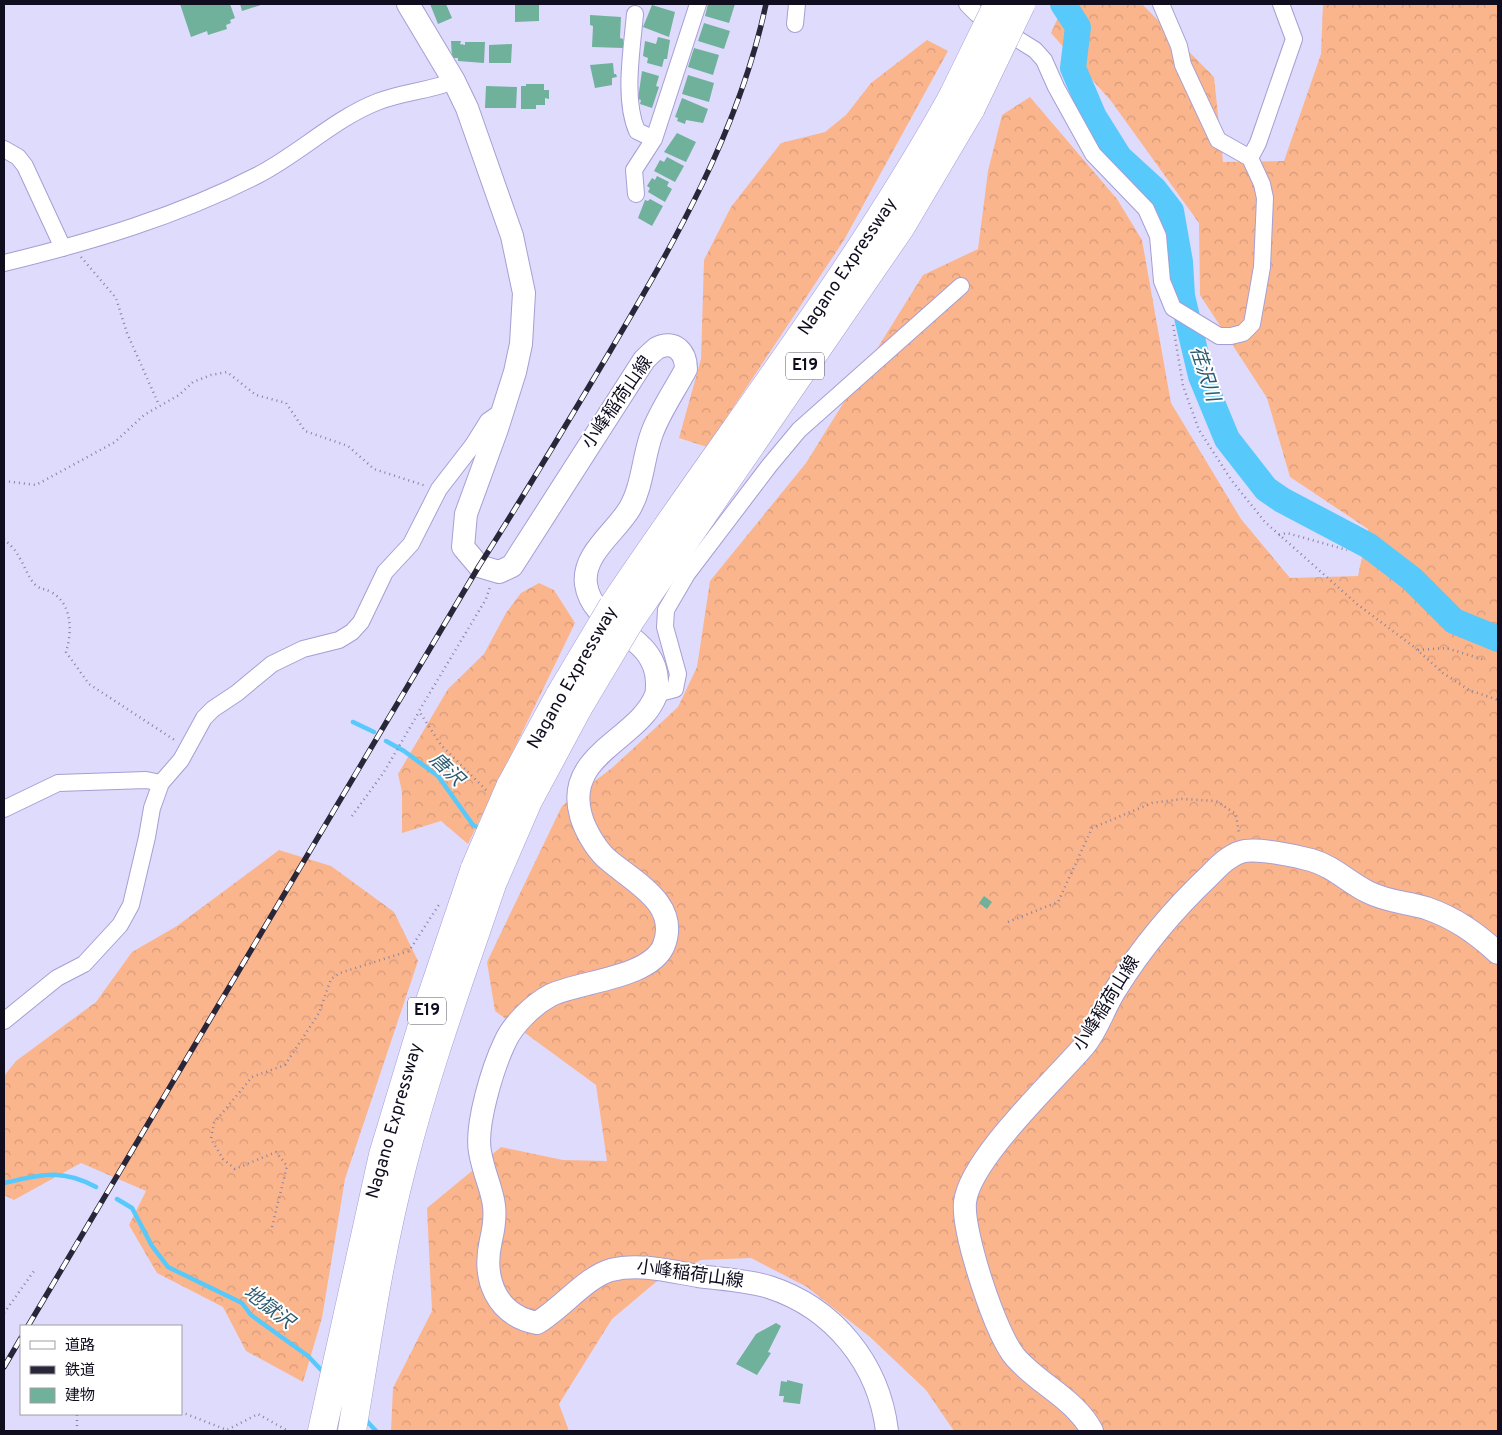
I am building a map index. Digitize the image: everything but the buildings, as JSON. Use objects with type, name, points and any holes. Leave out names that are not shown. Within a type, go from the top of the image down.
[{"type":"highway","name":"Nagano Expressway","points":[[962,103],[998,4]]},
{"type":"highway","name":"Nagano Expressway","points":[[322,1431],[393,1159],[423,1091],[483,876],[509,794],[570,700],[622,612],[900,228],[962,103],[1021,4]]},
{"type":"highway","name":"Nagano Expressway","points":[[352,1431],[387,1231],[393,1159]]},
{"type":"main road","points":[[408,4],[454,81],[467,108],[512,236],[524,293],[521,344],[515,372],[501,412],[498,429],[466,514],[463,547],[479,566],[495,571]]},
{"type":"main road","name":"小峰稲荷山線","points":[[495,571],[499,572],[512,566],[644,360],[657,348],[672,345],[680,350],[686,358],[686,369],[652,432],[638,486],[630,508],[590,560],[585,573],[590,599],[597,610],[644,648],[652,660],[657,675],[656,694],[641,716],[592,761],[582,780],[578,795],[580,815],[588,833],[603,855],[657,899],[667,931],[663,948],[650,962],[635,970],[549,996],[526,1014],[506,1038],[494,1070],[480,1129],[480,1152],[495,1205],[495,1224],[487,1257],[487,1275],[493,1289],[509,1311],[522,1320],[537,1323],[551,1315],[590,1282],[609,1271],[634,1266],[768,1286],[795,1298],[822,1315],[854,1345],[866,1363],[878,1391],[887,1431]]},
{"type":"main road","points":[[1242,852],[1258,851],[1310,860],[1333,868],[1364,890],[1386,901],[1424,908],[1455,920],[1473,930],[1498,952]]},
{"type":"main road","name":"小峰稲荷山線","points":[[1092,1431],[1076,1408],[1033,1375],[1008,1348],[973,1254],[967,1229],[965,1202],[973,1178],[989,1152],[1087,1043],[1114,992],[1139,952],[1185,898],[1223,862],[1242,852]]},
{"type":"street","points":[[636,194],[634,170],[654,139],[698,4]]},
{"type":"street","points":[[794,24],[797,4]]},
{"type":"street","points":[[967,4],[977,14],[1035,50],[1044,60],[1056,87],[1093,154],[1146,209],[1158,236],[1162,281],[1176,309],[1195,319],[1219,336],[1243,333],[1252,324],[1262,267],[1265,198],[1262,184],[1250,158],[1218,140],[1183,65],[1179,46],[1161,4]]},
{"type":"street","points":[[1250,158],[1258,143],[1294,39],[1281,4]]},
{"type":"street","points":[[634,14],[630,82],[633,121],[636,130],[654,139]]},
{"type":"street","points":[[4,262],[69,247],[141,224],[259,174],[359,110],[379,101],[454,81]]},
{"type":"street","points":[[4,150],[18,157],[25,166],[69,247]]},
{"type":"street","points":[[656,694],[675,689],[678,674],[664,627],[666,610],[687,574],[769,466],[799,430],[961,286]]},
{"type":"street","points":[[4,1021],[57,978],[84,964],[120,925],[130,905],[147,837],[152,808],[162,783],[181,760],[204,718],[272,664],[304,649],[340,640],[352,632],[361,622],[385,572],[411,544],[439,489],[473,445],[488,421],[501,412]]},
{"type":"street","points":[[4,809],[58,783],[146,780],[162,783]]},
{"type":"path","points":[[69,247],[116,298],[127,332],[159,406]]},
{"type":"path","points":[[1176,309],[1173,328],[1182,386],[1199,430],[1232,481],[1265,522],[1357,604],[1417,650],[1442,674],[1469,690],[1498,700]]},
{"type":"path","points":[[4,481],[36,486],[115,442],[144,415],[179,395],[193,382],[211,374],[227,372],[256,395],[286,403],[305,431],[348,446],[374,469],[439,489]]},
{"type":"path","points":[[1279,534],[1287,534],[1347,550]]},
{"type":"path","points":[[4,539],[18,554],[30,579],[40,590],[52,592],[64,606],[70,620],[70,638],[66,652],[89,684],[187,748]]},
{"type":"path","points":[[352,816],[393,756],[486,599],[495,571]]},
{"type":"path","points":[[1417,650],[1446,648],[1485,660]]},
{"type":"path","points":[[419,711],[441,745],[509,794]]},
{"type":"path","points":[[1008,922],[1058,902],[1092,828],[1152,803],[1182,799],[1216,802],[1236,814],[1242,852]]},
{"type":"path","points":[[272,1227],[287,1166],[276,1152],[235,1169],[222,1159],[211,1139],[214,1123],[252,1077],[285,1065],[319,1013],[331,980],[340,972],[409,951],[442,898]]},
{"type":"path","points":[[4,1313],[34,1271]]},
{"type":"path","points":[[182,1412],[227,1430],[258,1414],[288,1431]]},
{"type":"path","points":[[77,1415],[77,1431]]},
{"type":"green space","points":[[1064,4],[1142,4],[1214,77],[1223,162],[1284,161],[1321,54],[1323,4],[1498,4],[1498,1431],[954,1431],[926,1390],[870,1337],[807,1287],[751,1258],[701,1260],[656,1282],[612,1319],[559,1404],[569,1431],[391,1431],[393,1388],[432,1311],[427,1208],[501,1147],[563,1160],[607,1161],[596,1085],[495,1011],[487,962],[562,806],[612,768],[678,707],[697,667],[710,581],[806,463],[923,275],[978,249],[988,171],[1002,115],[1030,97],[1117,199],[1142,240],[1171,403],[1241,519],[1290,578],[1358,576],[1368,529],[1290,477],[1267,398],[1200,295],[1199,223],[1111,101],[1051,33]]},
{"type":"green space","points":[[927,40],[948,51],[844,240],[707,447],[679,438],[701,359],[704,260],[731,207],[781,143],[825,132],[846,115],[871,83]]},
{"type":"green space","points":[[539,583],[554,590],[575,623],[468,844],[441,821],[402,833],[402,792],[398,774],[448,689],[484,654],[506,613],[521,593]]},
{"type":"green space","points":[[279,850],[331,866],[394,912],[418,961],[345,1179],[322,1318],[303,1382],[246,1351],[223,1307],[157,1273],[129,1225],[146,1191],[81,1163],[14,1200],[4,1195],[4,1076],[16,1061],[96,1002],[132,952],[177,926]]},
{"type":"waterway","name":"荏沢川","points":[[1063,4],[1078,27],[1073,68],[1094,117],[1119,157],[1154,189],[1171,211],[1180,262],[1182,296],[1201,376],[1227,439],[1266,489],[1282,500],[1369,546],[1412,579],[1454,621],[1498,639]]},
{"type":"waterway","points":[[353,722],[374,732]]},
{"type":"waterway","name":"唐沢","points":[[386,741],[404,751],[438,776],[473,825],[479,828]]},
{"type":"waterway","name":"地獄沢","points":[[4,1183],[40,1176],[61,1175],[72,1177],[96,1187]]},
{"type":"waterway","name":"地獄沢","points":[[117,1199],[132,1208],[152,1246],[168,1267],[242,1303],[251,1315],[308,1356],[325,1374]]},
{"type":"waterway","name":"地獄沢","points":[[363,1417],[376,1431]]},
{"type":"railway","points":[[29,1325],[657,270],[702,185],[722,141],[754,51],[766,4]]},
{"type":"railway","points":[[4,1367],[20,1340]]}]
